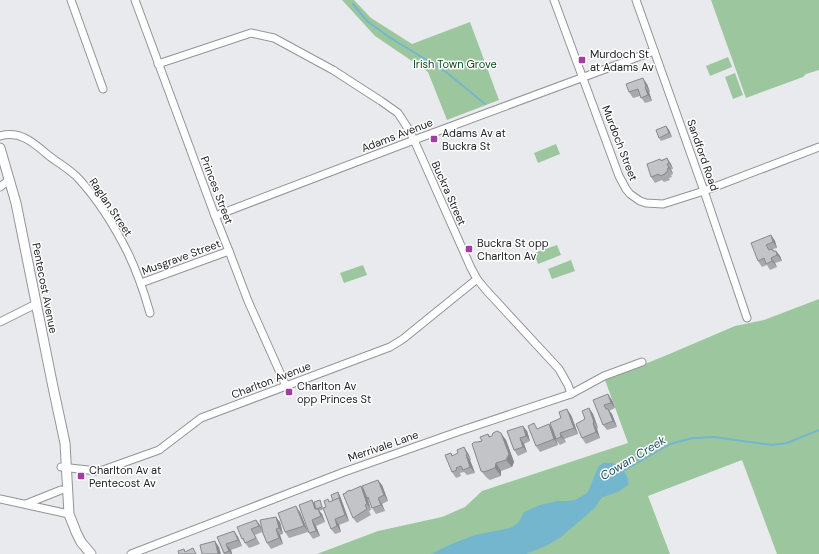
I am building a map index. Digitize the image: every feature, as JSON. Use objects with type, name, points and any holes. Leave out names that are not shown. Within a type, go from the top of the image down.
[{"type":"street","points":[[70,0],[103,89]]},
{"type":"street","name":"Princes Street","points":[[135,0],[214,216],[248,301],[286,386]]},
{"type":"street","name":"Murdoch Street","points":[[554,0],[619,176],[630,194],[640,201],[646,203],[663,204],[704,191],[819,147]]},
{"type":"street","name":"Sandford Road","points":[[636,0],[704,191],[747,318]]},
{"type":"street","name":"Buckra Street","points":[[158,64],[251,33],[274,38],[333,70],[398,113],[414,140],[471,268],[486,290],[559,369],[568,384],[571,394]]},
{"type":"street","name":"Adams Avenue","points":[[214,216],[654,51]]},
{"type":"street","name":"Raglan Street","points":[[0,136],[7,134],[24,137],[38,146],[78,178],[97,201],[128,253],[141,283],[150,313]]},
{"type":"street","name":"Pentecost Avenue","points":[[0,148],[16,203],[62,434],[67,524],[84,554]]},
{"type":"street","points":[[0,187],[9,180]]},
{"type":"street","name":"Musgrave Street","points":[[141,283],[229,251]]},
{"type":"street","name":"Charlton Avenue","points":[[64,467],[97,471],[103,470],[159,450],[201,418],[390,347],[398,343],[478,279]]},
{"type":"street","points":[[0,322],[36,304]]},
{"type":"street","name":"Merrivale Lane","points":[[131,554],[344,472],[571,394],[604,376],[642,362]]},
{"type":"street","name":"Pentecost Avenue","points":[[64,467],[61,490],[66,513],[81,542],[91,554]]},
{"type":"street","points":[[25,504],[61,490]]},
{"type":"street","points":[[0,499],[66,513]]},
{"type":"green space","name":"Irish Town Grove","points":[[342,0],[354,0],[371,18],[412,44],[470,22],[499,100],[447,120],[428,72],[375,36]]},
{"type":"green space","points":[[711,0],[819,0],[819,70],[746,98]]},
{"type":"green space","points":[[728,57],[732,67],[710,76],[706,66]]},
{"type":"green space","points":[[735,73],[743,95],[733,99],[725,77]]},
{"type":"green space","points":[[556,144],[560,154],[538,163],[534,153]]},
{"type":"green space","points":[[557,245],[561,255],[538,264],[534,253]]},
{"type":"green space","points":[[571,260],[575,271],[552,279],[548,269]]},
{"type":"green space","points":[[363,265],[367,275],[344,283],[340,273]]},
{"type":"green space","points":[[819,299],[819,554],[777,554],[742,460],[648,496],[670,554],[317,554],[378,531],[442,517],[465,507],[482,491],[628,443],[605,380],[735,326],[764,320]]},
{"type":"water","points":[[603,463],[613,463],[619,466],[628,478],[628,485],[618,492],[603,497],[596,507],[561,537],[548,545],[526,554],[431,554],[475,535],[510,528],[519,522],[524,512],[540,505],[557,501],[575,500],[587,493],[598,467]]},
{"type":"building","points":[[643,78],[648,95],[641,98],[638,89],[629,92],[626,84]]},
{"type":"building","points":[[666,126],[669,133],[659,138],[656,130]]},
{"type":"building","points":[[667,158],[669,163],[667,164],[669,168],[667,169],[668,171],[660,176],[659,174],[651,177],[647,164]]},
{"type":"building","points":[[771,235],[773,242],[766,245],[769,250],[772,249],[773,251],[776,251],[777,255],[771,258],[772,261],[766,264],[764,258],[758,261],[751,243]]},
{"type":"building","points":[[608,394],[611,403],[604,405],[606,409],[608,409],[613,421],[603,425],[593,400]]},
{"type":"building","points":[[589,408],[596,432],[582,438],[576,424],[585,419],[582,411]]},
{"type":"building","points":[[567,409],[574,428],[560,433],[561,437],[556,439],[550,423],[561,418],[559,412]]},
{"type":"building","points":[[534,423],[537,429],[549,424],[554,439],[536,446],[528,426]]},
{"type":"building","points":[[523,426],[526,436],[520,438],[523,447],[514,450],[507,431]]},
{"type":"building","points":[[497,431],[501,433],[509,454],[506,460],[496,463],[495,468],[484,472],[481,471],[472,444],[482,441],[480,437],[488,434],[489,437],[492,436],[493,433]]},
{"type":"building","points":[[464,447],[470,467],[463,470],[461,466],[452,472],[445,455],[451,453],[452,456],[458,453],[457,450]]},
{"type":"building","points":[[378,480],[384,495],[378,498],[381,505],[372,508],[362,486]]},
{"type":"building","points":[[361,486],[367,504],[365,505],[367,509],[353,518],[343,494]]},
{"type":"building","points":[[338,492],[340,500],[339,498],[333,501],[331,495]]},
{"type":"building","points":[[339,498],[345,515],[335,519],[337,526],[331,529],[323,508],[326,507],[324,501],[328,499],[329,502]]},
{"type":"building","points":[[312,500],[315,509],[318,509],[321,516],[312,520],[316,531],[309,533],[299,505]]},
{"type":"building","points":[[320,500],[322,507],[316,509],[314,502]]},
{"type":"building","points":[[296,506],[304,526],[285,532],[278,513]]},
{"type":"building","points":[[276,517],[279,528],[276,529],[279,538],[267,543],[260,520]]},
{"type":"building","points":[[256,520],[259,526],[251,529],[256,538],[245,543],[237,527]]},
{"type":"building","points":[[234,531],[238,540],[226,544],[229,551],[224,553],[217,537]]},
{"type":"building","points":[[215,541],[218,554],[202,554],[200,545]]},
{"type":"building","points":[[193,548],[196,554],[179,554],[178,551],[184,549],[185,552]]},
{"type":"waterway","points":[[353,4],[367,21],[389,37],[446,72],[485,104]]},
{"type":"waterway","name":"Cowan Creek","points":[[623,471],[670,444],[693,438],[714,437],[772,445],[787,443],[819,430]]},
{"type":"place","name":"Murdoch St at Adams Av","points":[[582,60]]},
{"type":"place","name":"Adams Av at Buckra St","points":[[434,139]]},
{"type":"place","name":"Buckra St opp Charlton Av","points":[[469,249]]},
{"type":"place","name":"Charlton Av opp Princes St","points":[[289,392]]},
{"type":"place","name":"Charlton Av at Pentecost Av","points":[[81,476]]}]
